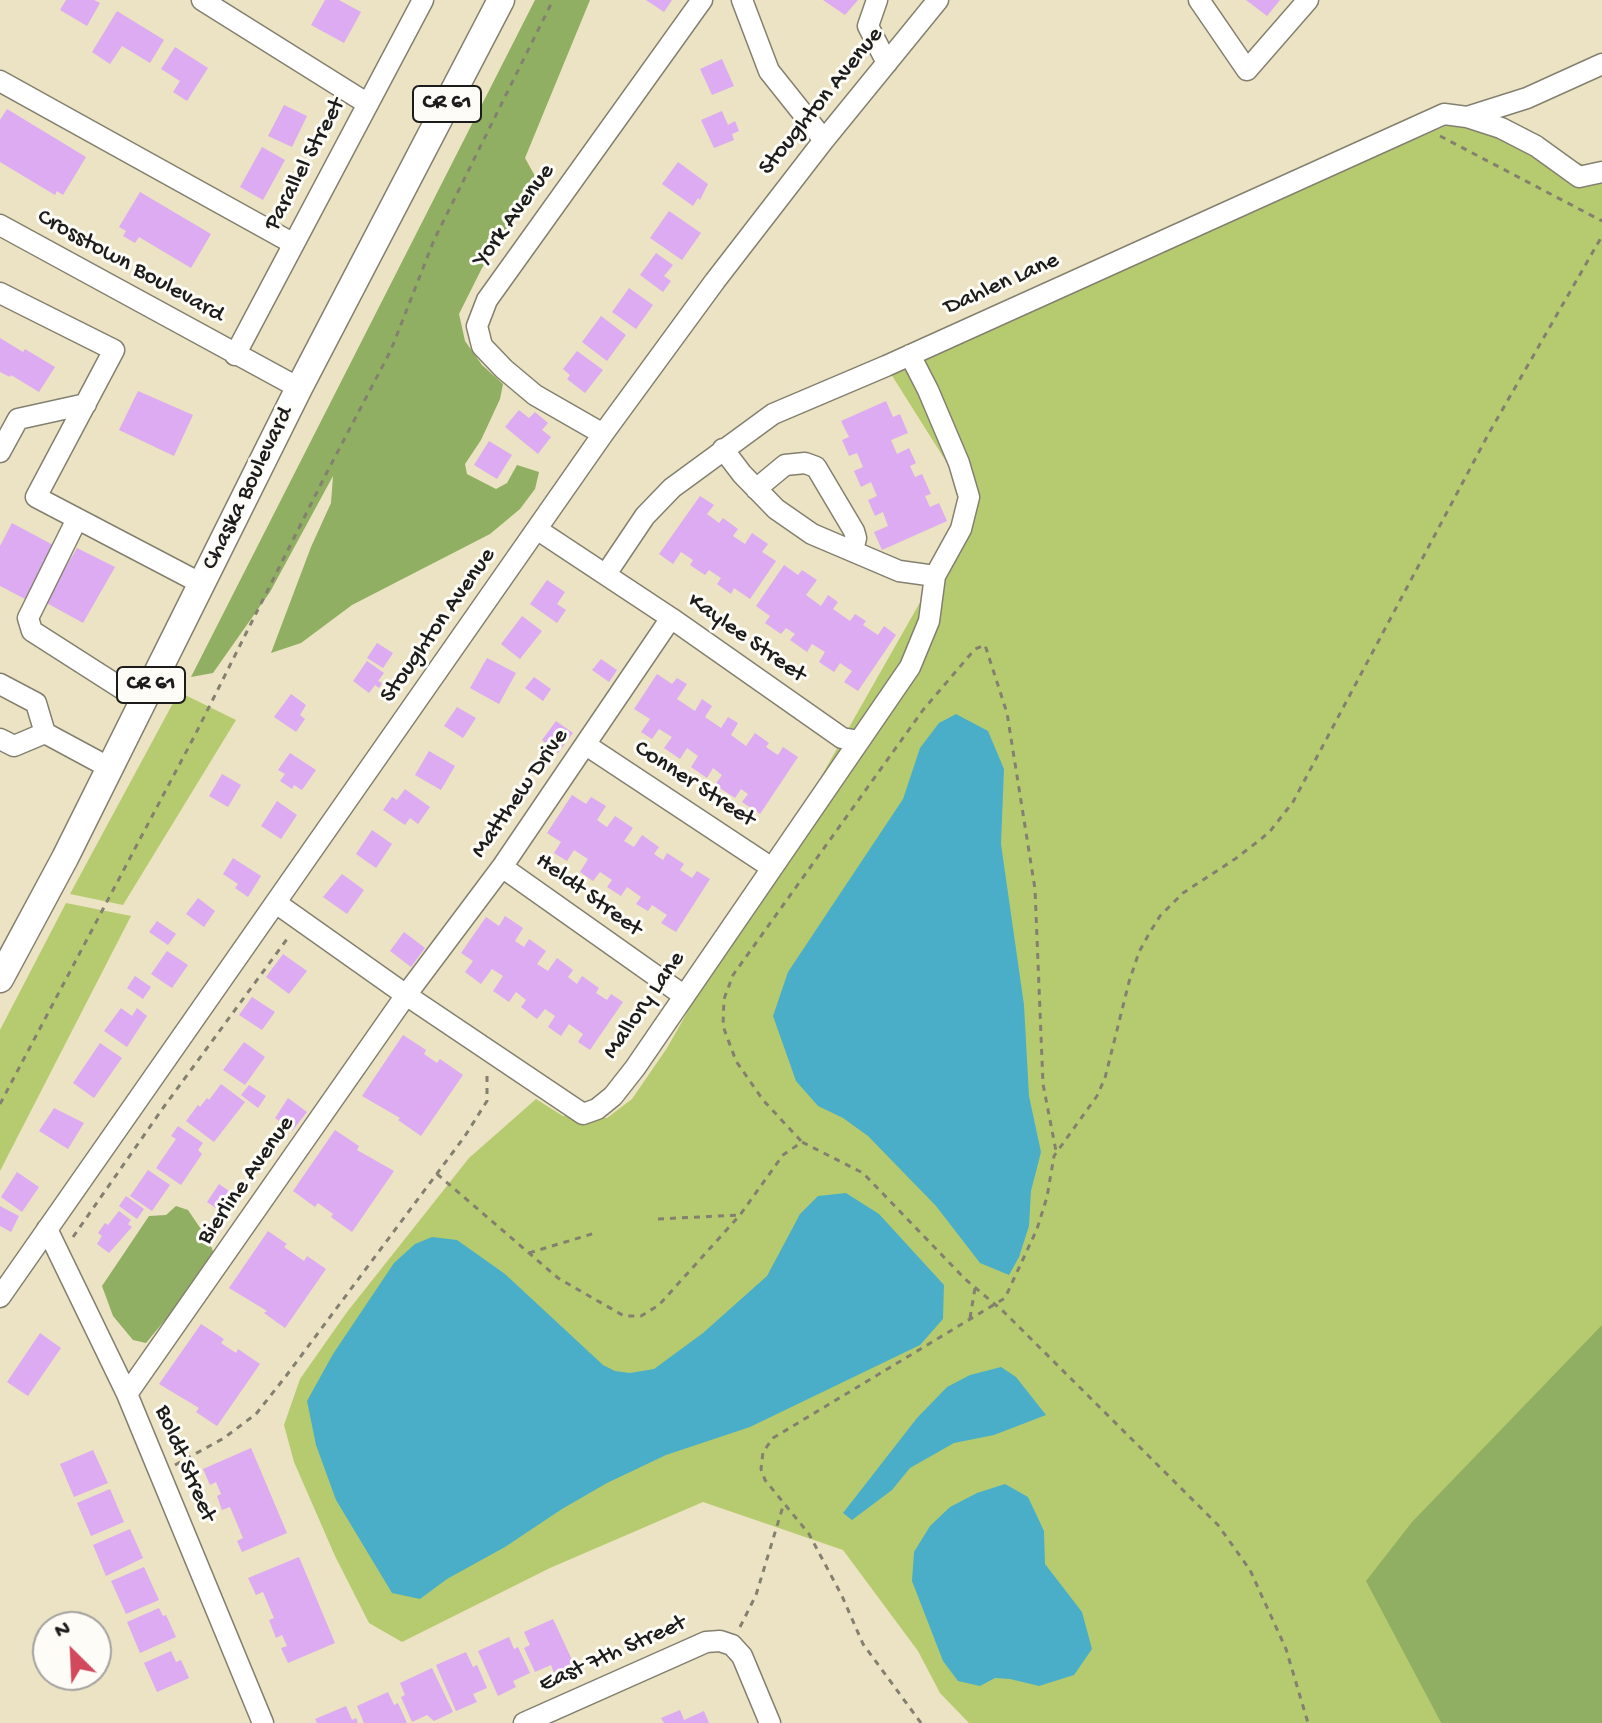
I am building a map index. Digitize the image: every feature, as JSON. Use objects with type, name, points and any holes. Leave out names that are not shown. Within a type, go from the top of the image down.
[{"type":"main road","name":"Chaska Boulevard","points":[[0,979],[110,768],[299,388],[501,0]]},
{"type":"street","points":[[202,0],[368,104]]},
{"type":"street","name":"Parallel Street","points":[[235,355],[423,0]]},
{"type":"street","name":"York Avenue","points":[[603,434],[535,395],[504,369],[482,346],[477,326],[487,300],[702,0]]},
{"type":"street","points":[[742,0],[769,71],[824,140]]},
{"type":"street","points":[[877,0],[868,26],[887,63]]},
{"type":"street","name":"Stoughton Avenue","points":[[0,1297],[603,434],[715,281],[938,0]]},
{"type":"street","points":[[1199,0],[1247,70],[1308,0]]},
{"type":"street","points":[[1467,117],[1527,98],[1602,64]]},
{"type":"street","points":[[0,81],[294,244]]},
{"type":"street","name":"Dahlen Lane","points":[[606,574],[645,516],[672,488],[773,414],[1444,114],[1467,117]]},
{"type":"street","points":[[1467,117],[1501,128],[1536,146],[1579,177],[1602,172]]},
{"type":"street","name":"Crosstown Boulevard","points":[[0,225],[299,388]]},
{"type":"street","points":[[0,293],[114,350],[36,497],[202,584]]},
{"type":"street","points":[[723,449],[776,509],[812,534],[899,571],[935,576],[961,529],[969,497],[953,448],[910,355]]},
{"type":"street","points":[[0,452],[18,419],[86,404]]},
{"type":"street","points":[[756,489],[785,465],[805,463],[816,467],[854,531],[853,550]]},
{"type":"street","points":[[77,519],[28,618],[32,631],[143,702]]},
{"type":"street","name":"Kaylee Street","points":[[538,530],[671,618],[842,738],[859,741]]},
{"type":"street","name":"Mallory Lane","points":[[406,995],[583,1114],[597,1109],[613,1096],[910,667],[929,621],[935,576]]},
{"type":"street","name":"Matthew Drive","points":[[406,995],[502,867],[671,618]]},
{"type":"street","points":[[0,684],[36,703],[45,733],[110,768]]},
{"type":"street","points":[[0,739],[14,746],[45,733]]},
{"type":"street","name":"Conner Street","points":[[586,745],[772,868]]},
{"type":"street","name":"Heldt Street","points":[[502,867],[683,995]]},
{"type":"street","points":[[276,903],[406,995]]},
{"type":"street","name":"Bierline Avenue","points":[[127,1394],[406,995]]},
{"type":"street","name":"Boldt Street","points":[[47,1229],[127,1394],[263,1723]]},
{"type":"street","name":"East 7th Street","points":[[524,1723],[706,1642],[720,1641],[732,1645]]},
{"type":"street","points":[[732,1645],[742,1656],[770,1723]]},
{"type":"path","points":[[0,1104],[195,735],[391,350],[434,240],[553,0]]},
{"type":"path","points":[[1419,125],[1602,221]]},
{"type":"path","points":[[1056,1151],[1097,1096],[1105,1078],[1129,982],[1150,932],[1160,916],[1183,893],[1271,830],[1293,802],[1489,433],[1602,236]]},
{"type":"path","points":[[921,1723],[863,1644],[809,1534],[772,1490],[761,1469],[763,1452],[773,1438],[994,1303],[1005,1298],[1037,1229],[1047,1197],[1056,1151],[1043,1084],[1035,889],[1007,713],[985,645],[975,649],[923,710],[733,975],[724,999],[723,1026],[736,1061],[763,1100],[802,1142],[863,1173],[975,1288],[994,1303],[1218,1525],[1250,1570],[1286,1649],[1308,1723]]},
{"type":"path","points":[[437,1174],[558,1278],[624,1316],[641,1316],[659,1305],[740,1215],[783,1155],[802,1142]]},
{"type":"path","points":[[658,1219],[740,1215]]},
{"type":"path","points":[[529,1253],[595,1233]]},
{"type":"path","points":[[970,1318],[975,1288]]},
{"type":"path","points":[[732,1645],[756,1595],[784,1503]]},
{"type":"green space","points":[[535,0],[590,0],[525,158],[540,185],[482,268],[459,314],[465,341],[482,365],[503,384],[500,399],[481,440],[465,464],[467,474],[496,489],[507,483],[517,465],[539,472],[535,489],[520,509],[490,534],[352,605],[301,643],[271,653],[331,503],[333,476],[270,592],[213,673],[191,677]]},
{"type":"green space","points":[[1467,117],[1602,172],[1602,1329],[1367,1581],[1441,1723],[969,1723],[940,1693],[918,1651],[843,1550],[703,1502],[550,1568],[402,1642],[369,1623],[335,1556],[294,1462],[284,1425],[300,1379],[347,1312],[469,1158],[536,1099],[563,1116],[607,1118],[632,1099],[667,1048],[935,576],[969,498],[886,366]]},
{"type":"green space","points":[[179,692],[236,720],[123,905],[70,894]]},
{"type":"green space","points":[[66,903],[131,916],[0,1171],[0,1030]]},
{"type":"green space","points":[[176,1206],[188,1210],[214,1254],[202,1275],[146,1343],[133,1340],[113,1316],[102,1286],[149,1216],[166,1215]]},
{"type":"green space","points":[[1602,1325],[1602,1723],[1441,1723],[1366,1581],[1412,1522]]},
{"type":"water","points":[[956,714],[988,731],[1004,769],[1001,844],[1024,1005],[1029,1096],[1041,1152],[1031,1191],[1029,1226],[1019,1257],[1009,1275],[980,1263],[936,1206],[868,1136],[843,1118],[818,1106],[796,1081],[773,1016],[788,972],[903,799],[920,748],[939,723]]},
{"type":"water","points":[[846,1193],[879,1214],[944,1285],[943,1319],[920,1345],[750,1427],[666,1455],[607,1483],[505,1547],[447,1579],[420,1599],[392,1593],[336,1500],[316,1445],[307,1401],[333,1354],[394,1263],[415,1244],[432,1237],[457,1240],[505,1274],[603,1365],[630,1373],[654,1369],[703,1333],[767,1276],[800,1214],[818,1196]]},
{"type":"water","points":[[1001,1367],[1016,1377],[1046,1415],[994,1435],[954,1443],[910,1468],[892,1490],[852,1520],[843,1513],[917,1418],[947,1387],[970,1375]]},
{"type":"water","points":[[1005,1484],[1028,1497],[1044,1531],[1045,1564],[1082,1612],[1092,1649],[1074,1675],[1039,1686],[995,1678],[980,1686],[958,1681],[943,1661],[912,1581],[914,1552],[930,1526],[950,1507],[977,1493]]},
{"type":"building","points":[[66,0],[94,0],[100,3],[87,26],[60,10]]},
{"type":"building","points":[[325,0],[339,0],[361,12],[344,43],[311,25]]},
{"type":"building","points":[[646,0],[672,0],[664,12]]},
{"type":"building","points":[[823,0],[858,0],[845,15]]},
{"type":"building","points":[[1246,0],[1280,0],[1267,16]]},
{"type":"building","points":[[117,11],[164,40],[150,63],[122,46],[110,64],[92,52]]},
{"type":"building","points":[[175,47],[208,68],[187,101],[173,92],[180,81],[161,69]]},
{"type":"building","points":[[722,59],[734,86],[712,95],[700,69]]},
{"type":"building","points":[[284,105],[307,116],[292,147],[268,136]]},
{"type":"building","points":[[7,109],[86,157],[63,195],[57,191],[55,195],[0,162],[0,120]]},
{"type":"building","points":[[722,111],[728,125],[735,121],[739,131],[732,134],[734,140],[714,148],[701,120]]},
{"type":"building","points":[[262,147],[285,160],[263,200],[240,187]]},
{"type":"building","points":[[678,162],[708,184],[700,200],[698,198],[693,206],[662,184]]},
{"type":"building","points":[[140,192],[211,234],[191,268],[139,237],[135,243],[123,236],[126,231],[119,227]]},
{"type":"building","points":[[669,211],[701,233],[682,260],[650,238]]},
{"type":"building","points":[[656,253],[673,265],[664,276],[671,281],[663,292],[640,275]]},
{"type":"building","points":[[629,288],[653,305],[636,329],[612,312]]},
{"type":"building","points":[[601,316],[626,335],[607,361],[582,342]]},
{"type":"building","points":[[0,338],[55,367],[39,392],[0,372]]},
{"type":"building","points":[[577,351],[603,370],[585,393],[567,379],[570,375],[563,369]]},
{"type":"building","points":[[138,391],[193,415],[174,456],[119,430]]},
{"type":"building","points":[[886,401],[893,417],[900,414],[908,433],[891,440],[897,454],[909,448],[916,463],[910,466],[915,477],[922,474],[931,494],[925,496],[930,507],[939,503],[947,521],[882,550],[874,532],[888,526],[883,512],[875,516],[868,500],[877,496],[871,482],[861,487],[854,471],[863,467],[857,453],[849,456],[842,440],[849,437],[841,421]]},
{"type":"building","points":[[519,410],[529,418],[535,412],[548,423],[542,430],[551,437],[538,454],[505,427]]},
{"type":"building","points":[[489,441],[512,455],[497,479],[474,465]]},
{"type":"building","points":[[700,496],[714,505],[707,514],[719,523],[723,518],[738,529],[733,536],[745,544],[752,533],[768,544],[762,552],[776,561],[750,599],[734,588],[731,594],[717,584],[721,578],[709,570],[705,575],[690,565],[693,560],[681,552],[673,564],[659,554]]},
{"type":"building","points":[[12,523],[55,546],[27,600],[0,586],[0,546]]},
{"type":"building","points":[[77,548],[115,567],[83,623],[45,602]]},
{"type":"building","points":[[784,565],[798,575],[802,570],[817,580],[806,595],[821,606],[828,595],[838,602],[833,609],[850,621],[855,614],[866,621],[863,625],[878,635],[884,626],[896,635],[858,691],[844,682],[852,671],[840,663],[834,672],[819,662],[825,652],[812,644],[807,652],[790,640],[795,634],[786,628],[781,634],[765,623],[770,616],[756,606]]},
{"type":"building","points":[[547,580],[565,592],[557,604],[566,610],[557,623],[530,604]]},
{"type":"building","points":[[522,616],[542,631],[520,659],[501,644]]},
{"type":"building","points":[[377,643],[393,653],[383,668],[367,658]]},
{"type":"building","points":[[487,658],[516,673],[499,704],[470,688]]},
{"type":"building","points":[[601,659],[617,670],[609,682],[592,670]]},
{"type":"building","points":[[367,661],[384,673],[378,681],[382,683],[379,688],[375,685],[369,693],[353,681]]},
{"type":"building","points":[[657,674],[672,684],[677,678],[687,684],[677,699],[695,711],[702,699],[712,706],[705,717],[721,728],[728,717],[738,723],[731,735],[746,746],[755,733],[769,743],[766,747],[778,755],[783,747],[798,757],[760,814],[742,802],[748,794],[741,789],[735,798],[715,785],[722,775],[713,768],[707,778],[691,767],[698,756],[687,748],[680,759],[664,748],[672,737],[659,729],[652,739],[641,732],[650,719],[634,709]]},
{"type":"building","points":[[534,677],[551,689],[543,701],[525,688]]},
{"type":"building","points":[[291,694],[306,705],[300,715],[305,719],[296,732],[274,717]]},
{"type":"building","points":[[457,707],[476,718],[463,738],[444,726]]},
{"type":"building","points":[[556,721],[573,733],[558,753],[542,740]]},
{"type":"building","points":[[429,751],[455,766],[441,790],[415,775]]},
{"type":"building","points":[[290,753],[316,770],[302,790],[294,785],[292,789],[280,781],[285,774],[278,770]]},
{"type":"building","points":[[222,774],[241,785],[228,807],[209,796]]},
{"type":"building","points":[[405,789],[430,807],[418,824],[410,818],[405,825],[383,810],[392,797],[397,800]]},
{"type":"building","points":[[572,795],[586,804],[591,797],[606,806],[597,820],[607,827],[615,816],[633,828],[624,841],[634,847],[642,835],[659,847],[654,854],[663,860],[667,853],[684,864],[680,870],[692,878],[697,871],[710,879],[676,932],[661,923],[667,915],[652,905],[648,911],[636,904],[641,897],[627,887],[621,896],[607,887],[612,880],[600,872],[593,881],[580,872],[588,859],[574,850],[567,861],[554,853],[561,842],[547,833]]},
{"type":"building","points":[[277,801],[297,815],[281,839],[261,826]]},
{"type":"building","points":[[372,830],[392,844],[376,868],[356,854]]},
{"type":"building","points":[[233,858],[261,876],[248,897],[235,888],[238,884],[223,874]]},
{"type":"building","points":[[342,874],[364,890],[347,914],[323,897]]},
{"type":"building","points":[[198,898],[215,911],[204,927],[186,914]]},
{"type":"building","points":[[505,916],[523,928],[515,941],[524,947],[529,939],[546,951],[537,964],[548,971],[557,958],[573,970],[568,977],[577,984],[582,976],[599,988],[596,993],[607,1000],[611,994],[623,1002],[590,1050],[578,1042],[583,1034],[569,1024],[561,1036],[548,1027],[555,1016],[545,1009],[537,1019],[521,1007],[526,1000],[516,992],[509,1002],[493,991],[503,976],[492,969],[481,984],[465,972],[473,961],[461,953],[486,917],[499,926]]},
{"type":"building","points":[[157,921],[176,934],[168,945],[149,932]]},
{"type":"building","points":[[404,932],[425,948],[411,967],[390,951]]},
{"type":"building","points":[[167,951],[188,965],[172,988],[151,974]]},
{"type":"building","points":[[283,954],[307,971],[289,994],[266,977]]},
{"type":"building","points":[[135,976],[151,987],[143,999],[127,988]]},
{"type":"building","points":[[252,997],[275,1012],[262,1030],[239,1015]]},
{"type":"building","points":[[121,1008],[132,1016],[137,1008],[147,1016],[127,1047],[104,1031]]},
{"type":"building","points":[[403,1035],[426,1050],[424,1054],[437,1063],[440,1059],[463,1075],[421,1136],[398,1120],[400,1118],[362,1096]]},
{"type":"building","points":[[244,1042],[265,1057],[245,1085],[223,1070]]},
{"type":"building","points":[[100,1043],[122,1058],[94,1098],[73,1083]]},
{"type":"building","points":[[221,1084],[245,1102],[214,1142],[186,1121]]},
{"type":"building","points":[[249,1085],[266,1096],[258,1108],[241,1095]]},
{"type":"building","points":[[288,1098],[307,1112],[292,1131],[275,1118]]},
{"type":"building","points":[[54,1108],[84,1123],[68,1149],[39,1131]]},
{"type":"building","points":[[178,1126],[203,1143],[198,1150],[202,1154],[181,1185],[156,1168],[176,1139],[171,1136]]},
{"type":"building","points":[[335,1130],[359,1146],[357,1150],[394,1171],[352,1232],[318,1203],[315,1207],[293,1191]]},
{"type":"building","points":[[148,1170],[170,1185],[152,1211],[130,1196]]},
{"type":"building","points":[[17,1172],[39,1187],[22,1212],[1,1197]]},
{"type":"building","points":[[219,1184],[239,1198],[226,1215],[207,1202]]},
{"type":"building","points":[[126,1196],[144,1209],[137,1219],[119,1206]]},
{"type":"building","points":[[0,1206],[19,1216],[11,1232],[0,1226]]},
{"type":"building","points":[[119,1211],[131,1220],[128,1224],[132,1227],[109,1253],[97,1244],[102,1236],[98,1233]]},
{"type":"building","points":[[268,1231],[304,1261],[307,1256],[326,1269],[285,1328],[264,1313],[267,1311],[229,1288]]},
{"type":"building","points":[[201,1324],[224,1339],[221,1343],[236,1353],[238,1349],[260,1364],[217,1426],[196,1412],[199,1408],[159,1384]]},
{"type":"building","points":[[40,1333],[61,1348],[28,1396],[7,1382]]},
{"type":"building","points":[[251,1448],[287,1533],[242,1552],[237,1541],[243,1538],[230,1507],[222,1510],[216,1482],[210,1485],[203,1469]]},
{"type":"building","points":[[93,1450],[108,1483],[74,1497],[60,1464]]},
{"type":"building","points":[[110,1489],[124,1522],[91,1536],[77,1503]]},
{"type":"building","points":[[130,1529],[143,1558],[106,1576],[93,1545]]},
{"type":"building","points":[[299,1557],[335,1643],[288,1663],[281,1648],[287,1646],[282,1635],[276,1638],[269,1620],[274,1618],[263,1592],[256,1595],[248,1578]]},
{"type":"building","points":[[144,1567],[159,1600],[126,1614],[111,1581]]},
{"type":"building","points":[[159,1608],[163,1616],[166,1615],[176,1637],[140,1653],[127,1622]]},
{"type":"building","points":[[553,1619],[574,1664],[554,1673],[551,1665],[535,1672],[524,1648],[530,1645],[524,1632]]},
{"type":"building","points":[[509,1637],[514,1649],[518,1647],[530,1673],[513,1681],[516,1687],[498,1696],[478,1651]]},
{"type":"building","points":[[171,1651],[176,1662],[181,1660],[189,1678],[157,1692],[144,1663]]},
{"type":"building","points":[[466,1652],[473,1667],[477,1665],[487,1688],[473,1694],[477,1702],[456,1711],[436,1665]]},
{"type":"building","points":[[432,1668],[453,1712],[434,1721],[427,1715],[412,1722],[401,1697],[405,1695],[400,1683]]},
{"type":"building","points":[[388,1692],[394,1705],[398,1703],[407,1723],[364,1723],[357,1706]]},
{"type":"building","points":[[346,1706],[352,1720],[356,1718],[358,1723],[317,1723],[315,1719]]},
{"type":"building","points":[[680,1710],[684,1720],[704,1711],[709,1723],[664,1723],[661,1718]]}]
